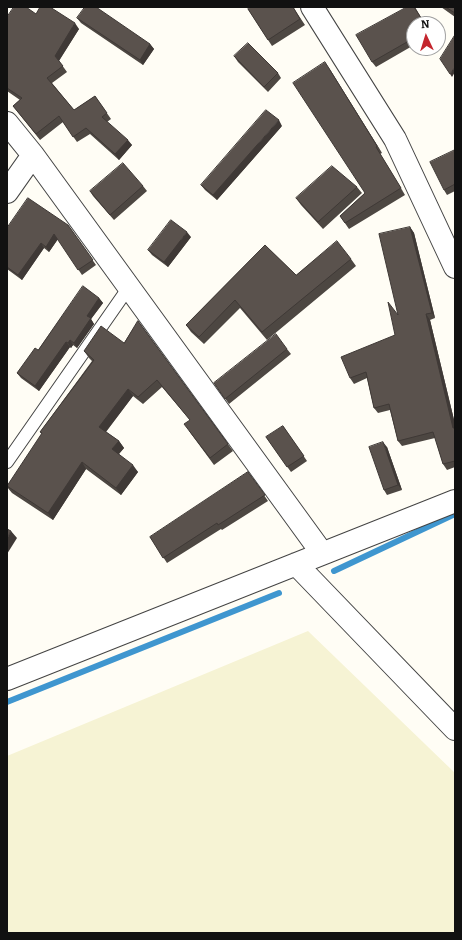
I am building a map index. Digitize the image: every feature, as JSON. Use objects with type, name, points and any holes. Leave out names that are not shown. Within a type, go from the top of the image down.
[{"type":"street","points":[[312,7],[395,139],[455,267]]},
{"type":"street","points":[[7,123],[33,155],[322,553]]},
{"type":"street","points":[[7,192],[33,155]]},
{"type":"street","points":[[7,680],[455,501]]},
{"type":"street","points":[[296,564],[455,729]]},
{"type":"lane","points":[[7,462],[129,287]]},
{"type":"shaded area","points":[[308,631],[455,773],[455,933],[7,933],[7,756]]},
{"type":"building","points":[[14,7],[26,7],[36,14],[40,7],[50,7],[75,23],[55,56],[63,66],[47,78],[74,110],[95,96],[107,113],[102,117],[128,140],[115,154],[86,128],[73,137],[59,116],[36,134],[13,106],[22,98],[7,88],[7,17]]},
{"type":"building","points":[[85,7],[96,7],[150,44],[140,60],[77,18]]},
{"type":"building","points":[[251,7],[293,7],[300,19],[268,40],[248,9]]},
{"type":"building","points":[[407,7],[414,7],[420,16],[406,16],[406,43],[372,62],[356,35]]},
{"type":"building","points":[[446,7],[455,7],[455,10],[454,12]]},
{"type":"building","points":[[455,35],[455,67],[450,74],[440,59],[442,56],[446,56],[446,49]]},
{"type":"building","points":[[248,43],[278,73],[264,87],[234,56]]},
{"type":"building","points":[[325,62],[401,188],[345,223],[340,216],[365,193],[293,83]]},
{"type":"building","points":[[266,110],[279,120],[213,195],[201,185]]},
{"type":"building","points":[[455,150],[455,184],[444,190],[430,162]]},
{"type":"building","points":[[123,163],[143,186],[110,215],[90,191]]},
{"type":"building","points":[[332,166],[357,187],[318,222],[296,198]]},
{"type":"building","points":[[28,198],[68,225],[93,260],[78,270],[54,234],[46,247],[41,243],[18,275],[7,267],[7,228]]},
{"type":"building","points":[[171,220],[187,232],[164,262],[148,250]]},
{"type":"building","points":[[410,227],[432,313],[426,314],[453,428],[455,428],[455,461],[443,464],[433,432],[398,441],[389,404],[374,408],[366,372],[350,378],[341,357],[395,335],[388,302],[398,315],[379,234]]},
{"type":"building","points":[[337,241],[351,259],[262,332],[235,300],[199,337],[186,325],[265,245],[296,275]]},
{"type":"building","points":[[83,286],[99,298],[87,316],[91,318],[74,343],[70,340],[68,343],[66,342],[35,386],[17,373],[35,348],[38,350]]},
{"type":"building","points":[[138,321],[228,444],[210,458],[184,424],[190,420],[157,380],[138,397],[128,389],[99,427],[119,441],[112,449],[133,465],[116,488],[82,462],[48,513],[7,486],[42,433],[40,432],[94,360],[84,351],[101,326],[124,343]]},
{"type":"building","points":[[276,334],[287,349],[225,399],[214,383]]},
{"type":"building","points":[[283,426],[304,456],[287,467],[266,437]]},
{"type":"building","points":[[383,442],[398,485],[384,490],[369,447]]},
{"type":"building","points":[[248,472],[265,495],[218,525],[217,523],[163,558],[150,537]]},
{"type":"building","points":[[7,529],[11,531],[7,539]]},
{"type":"waterway","points":[[334,571],[455,514]]},
{"type":"waterway","points":[[7,702],[279,593]]}]
